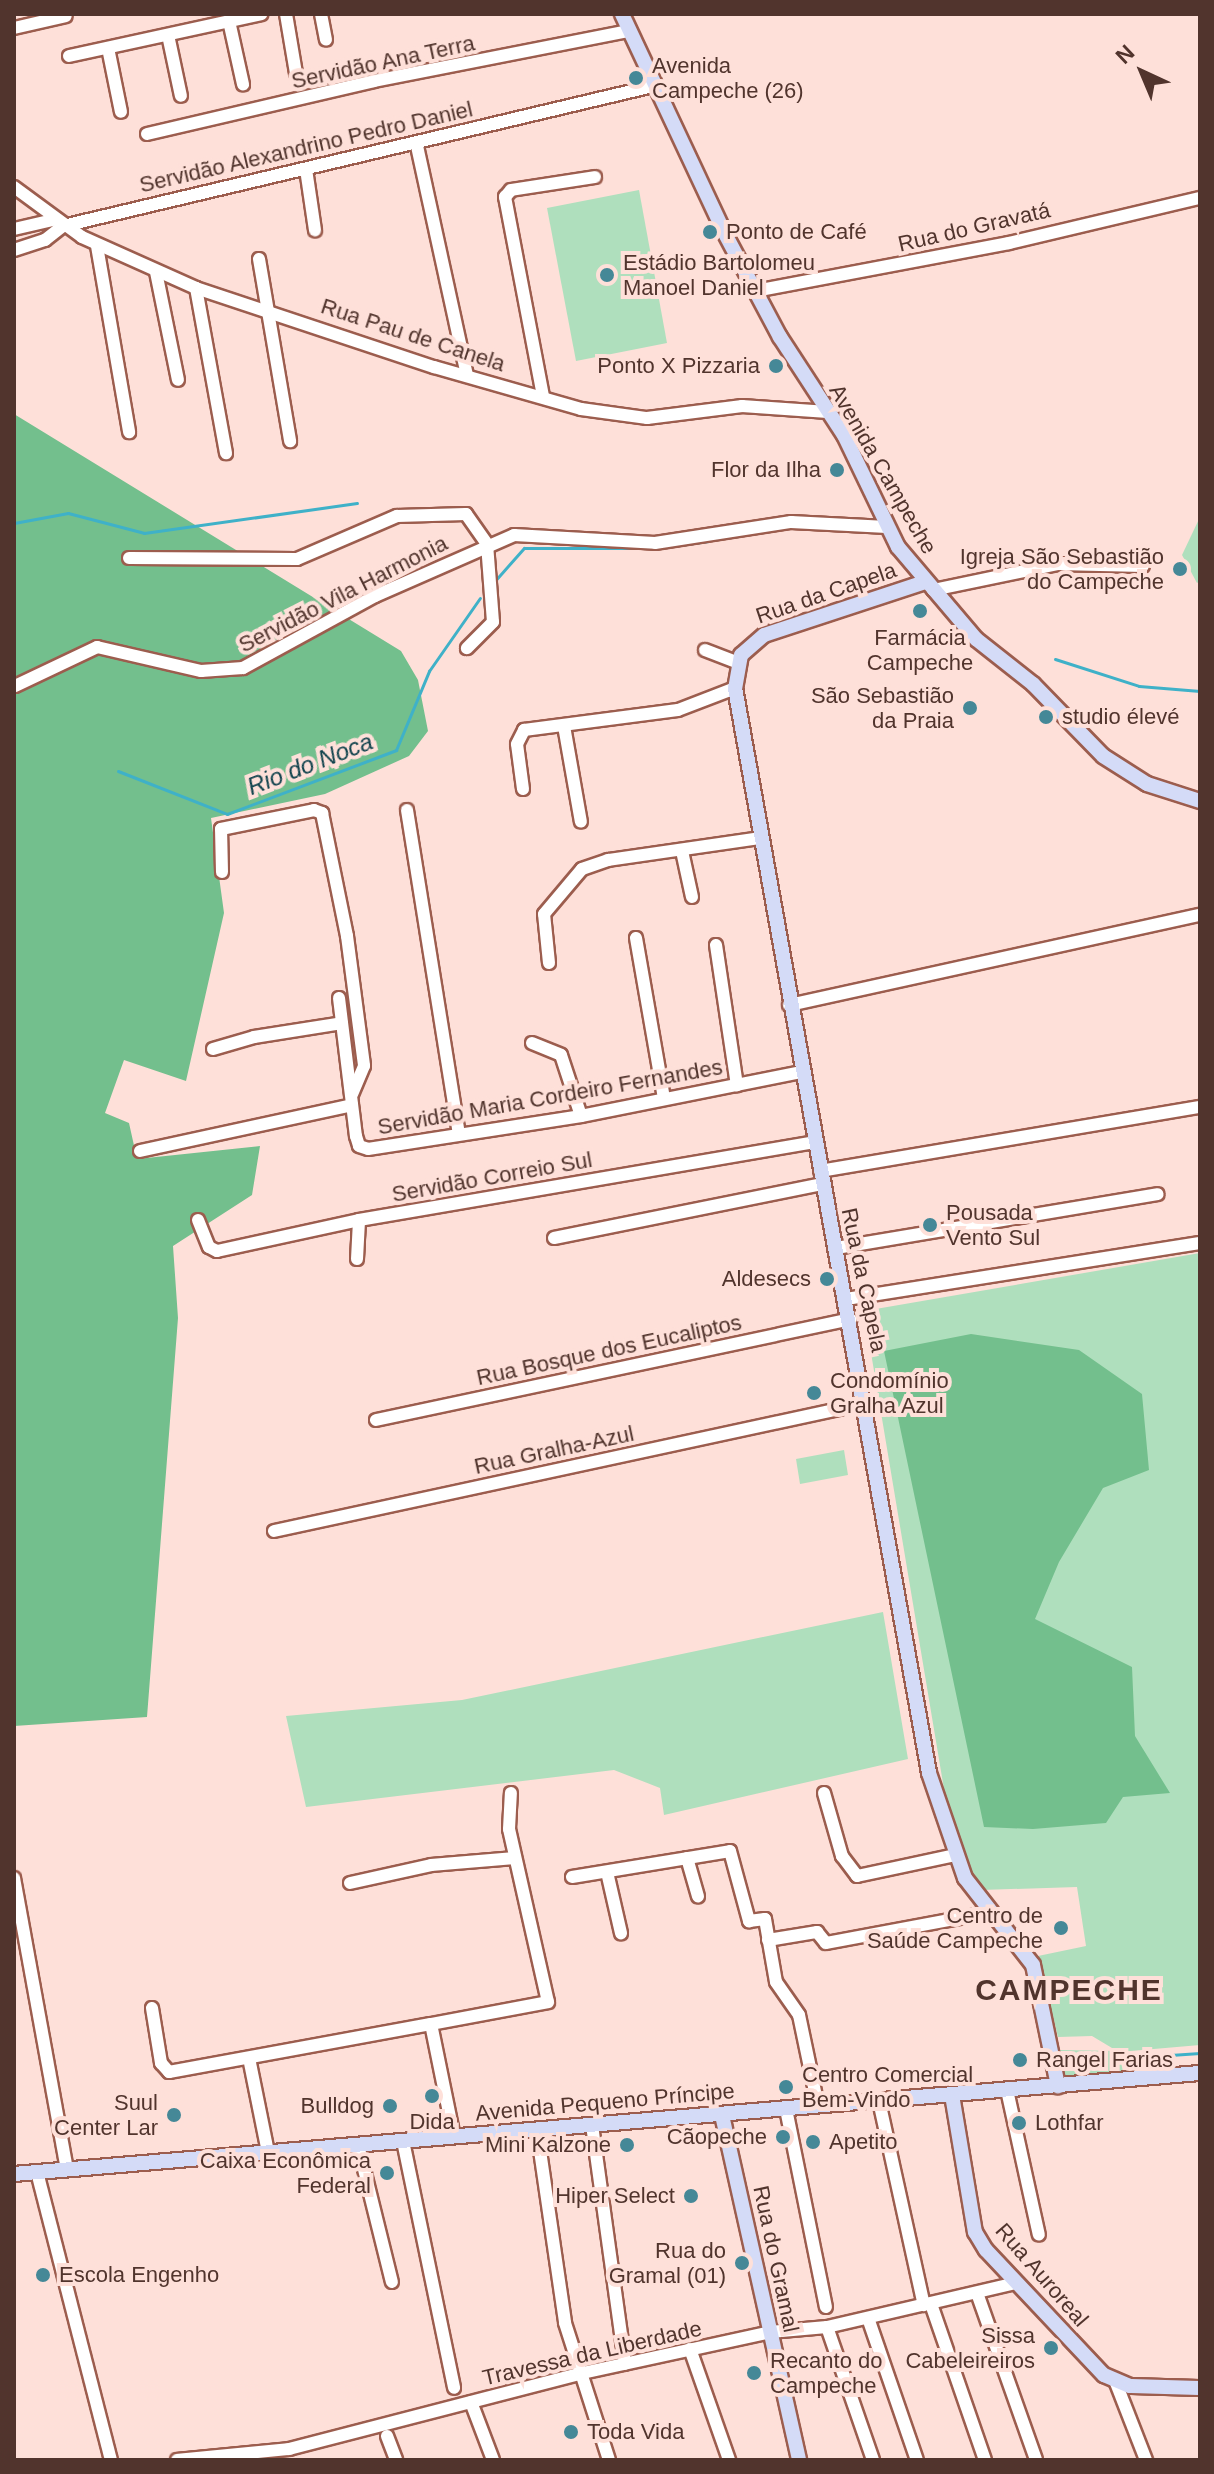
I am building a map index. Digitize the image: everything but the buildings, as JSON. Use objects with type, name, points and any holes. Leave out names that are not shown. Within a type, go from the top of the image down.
[{"type":"main road","name":"Avenida Campeche","points":[[622,14],[653,86],[755,291],[861,467],[887,527],[929,586],[976,639],[1033,684],[1103,756],[1147,784],[1200,801]]},
{"type":"main road","name":"Rua da Capela","points":[[929,586],[776,630],[748,647],[737,662],[735,688],[801,1072],[867,1403],[923,1747],[955,1855],[972,1890],[1033,1965],[1058,2086]]},
{"type":"main road","name":"Avenida Pequeno Príncipe","points":[[14,2174],[1200,2073]]},
{"type":"main road","name":"Rua Auroreal","points":[[952,2095],[975,2232],[1016,2283],[1093,2366],[1121,2384]]},
{"type":"main road","name":"Rua do Gramal","points":[[722,2115],[799,2460]]},
{"type":"main road","points":[[1121,2384],[1200,2388]]},
{"type":"street","points":[[69,56],[261,14]]},
{"type":"street","points":[[286,14],[296,73]]},
{"type":"street","points":[[321,14],[326,40]]},
{"type":"street","points":[[14,28],[66,16]]},
{"type":"street","points":[[229,21],[243,84]]},
{"type":"street","name":"Servidão Ana Terra","points":[[147,134],[374,81],[628,31]]},
{"type":"street","points":[[168,35],[181,96]]},
{"type":"street","points":[[108,48],[121,112]]},
{"type":"street","name":"Servidão Alexandrino Pedro Daniel","points":[[14,229],[58,223],[417,146],[532,112],[653,86]]},
{"type":"street","points":[[417,146],[467,376]]},
{"type":"street","points":[[306,169],[315,230]]},
{"type":"street","points":[[543,396],[505,197],[511,190],[595,177]]},
{"type":"street","name":"Rua Pau de Canela","points":[[14,187],[58,223],[97,246],[156,272],[196,288],[467,376],[626,417],[666,418],[742,406],[828,412]]},
{"type":"street","name":"Rua do Gravatá","points":[[755,291],[1025,239],[1200,198]]},
{"type":"street","points":[[14,250],[45,240],[58,223]]},
{"type":"street","points":[[97,246],[129,432]]},
{"type":"street","points":[[259,259],[290,441]]},
{"type":"street","points":[[156,272],[178,380]]},
{"type":"street","points":[[196,288],[226,453]]},
{"type":"street","points":[[129,558],[297,559],[412,514],[466,514],[487,544],[493,622],[467,648]]},
{"type":"street","name":"Servidão Vila Harmonia","points":[[15,686],[97,647],[201,671],[243,668],[364,601],[487,544],[534,534],[674,542],[801,521],[887,527]]},
{"type":"street","name":"Rua da Capela","points":[[929,586],[1057,564],[1143,566]]},
{"type":"street","points":[[705,650],[737,662]]},
{"type":"street","points":[[523,789],[519,734],[678,710],[735,688]]},
{"type":"street","points":[[564,726],[581,822]]},
{"type":"street","points":[[140,1151],[352,1099],[364,1066],[347,936],[322,813],[314,810],[221,829],[222,872]]},
{"type":"street","points":[[407,810],[459,1134]]},
{"type":"street","points":[[549,963],[544,914],[573,875],[608,860],[760,838]]},
{"type":"street","points":[[682,851],[692,897]]},
{"type":"street","points":[[789,1005],[1200,915]]},
{"type":"street","points":[[636,938],[664,1099]]},
{"type":"street","points":[[716,945],[737,1085]]},
{"type":"street","name":"Servidão Maria Cordeiro Fernandes","points":[[339,998],[357,1141],[363,1148],[581,1116],[801,1072]]},
{"type":"street","points":[[213,1049],[254,1037],[342,1023]]},
{"type":"street","points":[[532,1043],[561,1055],[581,1116]]},
{"type":"street","points":[[554,1238],[821,1178],[1200,1107]]},
{"type":"street","name":"Servidão Correio Sul","points":[[198,1220],[209,1247],[217,1251],[359,1220],[814,1142]]},
{"type":"street","points":[[836,1248],[1157,1194]]},
{"type":"street","points":[[357,1259],[359,1220]]},
{"type":"street","points":[[846,1299],[1137,1254],[1200,1240]]},
{"type":"street","name":"Rua Bosque dos Eucaliptos","points":[[376,1420],[850,1319]]},
{"type":"street","name":"Rua Gralha-Azul","points":[[274,1531],[867,1403]]},
{"type":"street","points":[[152,2008],[161,2063],[169,2072],[548,2002],[508,1822],[511,1793]]},
{"type":"street","points":[[824,1793],[842,1856],[857,1876],[955,1855]]},
{"type":"street","points":[[572,1877],[730,1851],[749,1921],[765,1919],[779,1988],[799,2015],[818,2106]]},
{"type":"street","points":[[350,1883],[431,1865],[515,1858]]},
{"type":"street","points":[[687,1858],[698,1896]]},
{"type":"street","points":[[607,1872],[621,1933]]},
{"type":"street","points":[[14,1878],[67,2169]]},
{"type":"street","points":[[768,1940],[817,1932],[826,1943],[992,1912]]},
{"type":"street","points":[[431,2024],[454,2137]]},
{"type":"street","points":[[249,2058],[268,2152]]},
{"type":"street","points":[[1007,2090],[1039,2235]]},
{"type":"street","points":[[879,2101],[928,2304],[985,2460]]},
{"type":"street","points":[[786,2109],[826,2307]]},
{"type":"street","points":[[592,2125],[625,2364]]},
{"type":"street","points":[[537,2130],[565,2323],[578,2374],[609,2460]]},
{"type":"street","points":[[403,2141],[454,2388]]},
{"type":"street","points":[[358,2145],[392,2282]]},
{"type":"street","points":[[37,2172],[111,2460]]},
{"type":"street","name":"Travessa da Liberdade","points":[[177,2460],[289,2449],[578,2374],[770,2332],[827,2327],[1016,2283]]},
{"type":"street","points":[[977,2293],[1036,2460]]},
{"type":"street","points":[[868,2318],[917,2460]]},
{"type":"street","points":[[827,2327],[873,2460]]},
{"type":"street","points":[[690,2349],[729,2460]]},
{"type":"street","points":[[1121,2384],[1146,2460]]},
{"type":"street","points":[[471,2402],[493,2460]]},
{"type":"street","points":[[387,2436],[396,2460]]},
{"type":"green space","name":"Estádio Bartolomeu Manoel Daniel","points":[[639,190],[667,343],[576,361],[547,208]]},
{"type":"green space","points":[[14,414],[401,651],[418,680],[428,731],[409,756],[325,794],[211,818],[224,913],[186,1081],[124,1060],[105,1113],[129,1123],[137,1159],[260,1146],[252,1195],[173,1246],[178,1318],[147,1717],[14,1726]]},
{"type":"green space","points":[[1200,517],[1200,581],[1197,583],[1182,555]]},
{"type":"green space","points":[[1200,1253],[1200,2045],[1119,2052],[1123,2072],[1064,2078],[1060,2050],[1117,2051],[1092,2036],[1058,2037],[1038,1956],[1086,1946],[1077,1887],[981,1890],[962,1859],[949,1819],[864,1311]]},
{"type":"green space","points":[[971,1334],[1079,1350],[1142,1394],[1149,1470],[1103,1488],[1059,1562],[1035,1619],[1132,1667],[1135,1736],[1170,1793],[1123,1797],[1106,1823],[1033,1829],[984,1827],[884,1351]]},
{"type":"green space","points":[[844,1450],[848,1475],[800,1484],[796,1459]]},
{"type":"green space","points":[[883,1612],[908,1759],[664,1815],[660,1788],[614,1770],[306,1807],[286,1716],[462,1700]]},
{"type":"waterway","points":[[14,523],[68,513],[144,533],[357,503]]},
{"type":"waterway","name":"Rio do Noca","points":[[665,547],[709,541]]},
{"type":"waterway","name":"Rio do Noca","points":[[493,583],[524,548],[637,548]]},
{"type":"waterway","name":"Rio do Noca","points":[[118,771],[227,814],[396,750],[429,671],[480,598]]},
{"type":"waterway","name":"Rio do Noca","points":[[1055,659],[1139,686],[1200,691]]},
{"type":"waterway","points":[[1126,2058],[1200,2053]]},
{"type":"place","name":"Avenida Campeche (26)","points":[[636,78]]},
{"type":"place","name":"Ponto de Café","points":[[710,232]]},
{"type":"place","name":"Estádio Bartolomeu Manoel Daniel","points":[[607,275]]},
{"type":"place","name":"Ponto X Pizzaria","points":[[776,366]]},
{"type":"place","name":"Flor da Ilha","points":[[837,470]]},
{"type":"place","name":"Igreja São Sebastião do Campeche","points":[[1180,569]]},
{"type":"place","name":"Farmácia Campeche","points":[[920,611]]},
{"type":"place","name":"São Sebastião da Praia","points":[[970,708]]},
{"type":"place","name":"studio élevé","points":[[1046,717]]},
{"type":"place","name":"Pousada Vento Sul","points":[[930,1225]]},
{"type":"place","name":"Aldesecs","points":[[827,1279]]},
{"type":"place","name":"Condomínio Gralha Azul","points":[[814,1393]]},
{"type":"place","name":"Centro de Saúde Campeche","points":[[1061,1928]]},
{"type":"place","name":"Rangel Farias","points":[[1020,2060]]},
{"type":"place","name":"Centro Comercial Bem-Vindo","points":[[786,2087]]},
{"type":"place","name":"Dida","points":[[432,2096]]},
{"type":"place","name":"Bulldog","points":[[390,2106]]},
{"type":"place","name":"Suul Center Lar","points":[[174,2115]]},
{"type":"place","name":"Lothfar","points":[[1019,2123]]},
{"type":"place","name":"Cãopeche","points":[[783,2137]]},
{"type":"place","name":"Apetito","points":[[813,2142]]},
{"type":"place","name":"Mini Kalzone","points":[[627,2145]]},
{"type":"place","name":"Caixa Econômica Federal","points":[[387,2173]]},
{"type":"place","name":"Hiper Select","points":[[691,2196]]},
{"type":"place","name":"Rua do Gramal (01)","points":[[742,2263]]},
{"type":"place","name":"Escola Engenho","points":[[43,2275]]},
{"type":"place","name":"Sissa Cabeleireiros","points":[[1051,2348]]},
{"type":"place","name":"Recanto do Campeche","points":[[754,2373]]},
{"type":"place","name":"Toda Vida","points":[[571,2432]]},
{"type":"district","name":"CAMPECHE","points":[[1069,1990]]}]
